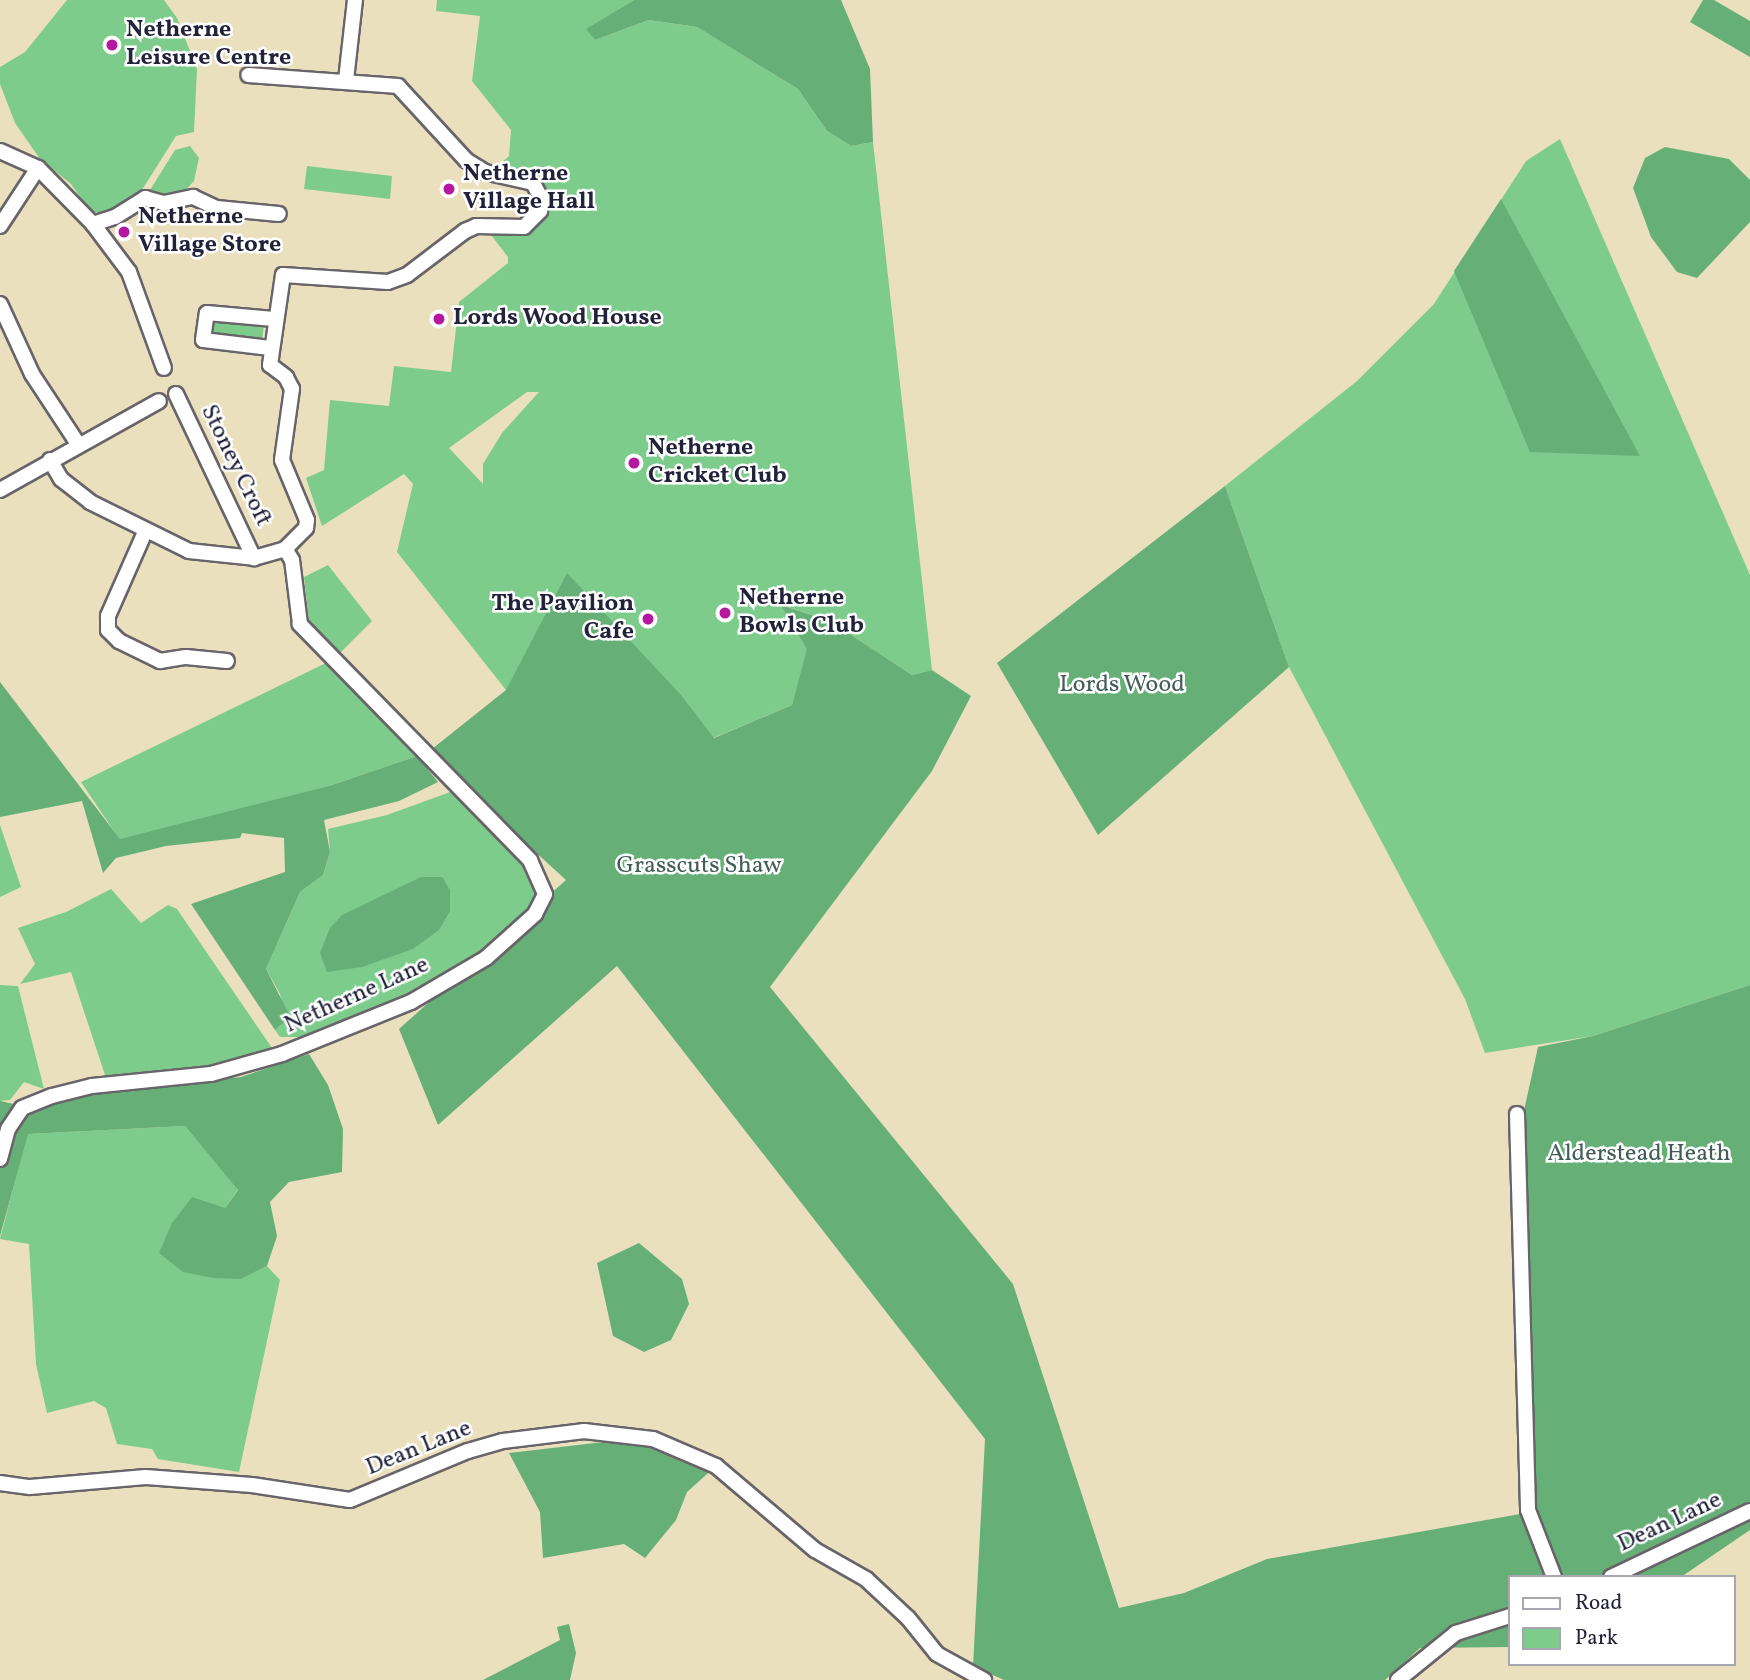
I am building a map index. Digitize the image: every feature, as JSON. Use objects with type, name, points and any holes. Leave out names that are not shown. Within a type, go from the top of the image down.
[{"type":"street","points":[[346,80],[355,0]]},
{"type":"street","points":[[50,460],[61,479],[90,502],[145,532],[190,551],[254,558],[285,549],[306,528],[307,520],[282,460],[292,389],[286,377],[270,365],[280,280],[287,273],[388,282],[407,275],[451,239],[476,226],[530,225],[542,204],[536,187],[523,178],[485,172],[466,160],[398,86],[346,80],[248,75]]},
{"type":"street","points":[[0,151],[38,169],[93,224],[129,272],[164,368]]},
{"type":"street","points":[[0,226],[38,169]]},
{"type":"street","points":[[93,224],[116,217],[145,198],[164,203],[193,197],[216,208],[279,214]]},
{"type":"street","points":[[0,304],[32,374],[78,444]]},
{"type":"street","points":[[270,348],[203,340],[207,313],[274,319]]},
{"type":"street","name":"Stoney Croft","points":[[176,394],[254,558]]},
{"type":"street","points":[[0,490],[159,401]]},
{"type":"street","points":[[145,532],[108,616],[108,630],[119,641],[160,661],[186,657],[226,661]]},
{"type":"street","name":"Netherne Lane","points":[[0,1159],[8,1129],[22,1108],[52,1096],[92,1086],[211,1074],[282,1054],[411,1002],[486,958],[535,914],[545,894],[530,860],[300,624],[292,560],[285,549]]},
{"type":"street","points":[[1517,1114],[1528,1510],[1553,1575]]},
{"type":"street","name":"Dean Lane","points":[[0,1483],[30,1487],[146,1477],[252,1485],[350,1500],[468,1451],[503,1441],[584,1431],[653,1439],[716,1466],[815,1550],[866,1579],[908,1618],[937,1654],[984,1680]]},
{"type":"street","name":"Dean Lane","points":[[1615,1575],[1750,1511]]},
{"type":"street","points":[[1398,1680],[1456,1633],[1508,1617]]},
{"type":"green space","points":[[67,0],[164,0],[177,18],[197,69],[194,132],[176,136],[140,193],[105,214],[90,211],[71,184],[40,159],[15,123],[0,84],[0,67],[25,52]]},
{"type":"green space","points":[[437,0],[634,0],[587,29],[595,40],[649,20],[697,27],[798,89],[827,131],[851,146],[873,142],[932,670],[912,675],[830,621],[782,605],[808,649],[792,705],[713,738],[682,696],[506,690],[397,552],[413,484],[404,474],[322,526],[306,478],[324,470],[330,400],[389,406],[394,366],[451,372],[459,302],[508,263],[508,257],[491,235],[531,233],[548,212],[549,200],[537,177],[524,170],[497,167],[509,156],[511,130],[472,81],[480,16],[436,11]],"holes":[[[527,392],[539,392],[502,433],[483,464],[483,484],[449,448]]]},
{"type":"green space","points":[[634,0],[841,0],[870,69],[873,142],[851,146],[827,131],[798,89],[697,27],[649,20],[595,40],[586,29]]},
{"type":"green space","points":[[1703,0],[1714,0],[1750,21],[1750,57],[1690,22]]},
{"type":"green space","points":[[1560,139],[1750,575],[1750,985],[1593,1036],[1485,1053],[1465,999],[1289,667],[1225,486],[1357,381],[1434,304],[1526,161]]},
{"type":"green space","points":[[190,146],[199,158],[194,181],[183,193],[152,196],[150,190],[175,150]]},
{"type":"green space","points":[[1665,147],[1729,159],[1750,180],[1750,222],[1697,278],[1677,272],[1651,237],[1633,188],[1645,158]]},
{"type":"green space","points":[[307,166],[392,176],[390,199],[304,189]]},
{"type":"green space","points":[[1501,199],[1640,456],[1530,452],[1454,271]]},
{"type":"green space","points":[[219,318],[264,325],[262,341],[216,335],[211,325]]},
{"type":"green space","name":"Lords Wood","points":[[1225,486],[1289,667],[1098,835],[997,663]]},
{"type":"green space","points":[[328,565],[372,621],[338,655],[309,621],[304,577]]},
{"type":"green space","name":"Grasscuts Shaw","points":[[567,573],[682,696],[714,738],[792,705],[807,649],[781,605],[830,621],[912,675],[932,670],[971,696],[932,771],[770,987],[1013,1284],[1119,1608],[1184,1593],[1267,1559],[1520,1514],[1550,1575],[1508,1575],[1508,1647],[1420,1648],[1385,1680],[1004,1680],[973,1666],[985,1439],[617,966],[438,1125],[399,1029],[566,880],[427,753],[506,690]]},
{"type":"green space","points":[[330,661],[417,756],[332,785],[120,840],[81,782]]},
{"type":"green space","points":[[0,682],[120,839],[332,785],[417,756],[438,782],[399,801],[324,820],[330,852],[323,875],[300,892],[266,969],[288,1012],[287,1020],[275,1030],[191,904],[285,872],[284,838],[242,833],[240,838],[166,846],[116,858],[103,873],[82,801],[0,817]]},
{"type":"green space","points":[[453,791],[527,868],[538,897],[536,906],[475,961],[408,998],[307,1037],[280,1037],[275,1030],[287,1020],[280,994],[266,969],[300,892],[323,875],[330,852],[328,829],[387,815]]},
{"type":"green space","points":[[0,825],[21,887],[0,897]]},
{"type":"green space","points":[[421,877],[442,877],[450,890],[450,911],[439,930],[413,949],[362,967],[327,972],[320,953],[330,928],[342,915]]},
{"type":"green space","points":[[111,889],[141,923],[168,905],[177,909],[272,1048],[240,1062],[106,1078],[71,972],[20,984],[35,964],[18,928],[66,912]]},
{"type":"green space","points":[[0,985],[18,986],[44,1089],[24,1082],[10,1100],[0,1101]]},
{"type":"green space","name":"Alderstead Heath","points":[[1750,985],[1750,1530],[1684,1575],[1557,1575],[1536,1504],[1525,1106],[1538,1047],[1593,1036]]},
{"type":"green space","points":[[309,1054],[328,1085],[343,1129],[342,1172],[289,1182],[270,1202],[277,1236],[267,1266],[241,1279],[213,1278],[183,1272],[159,1253],[172,1223],[192,1197],[225,1208],[238,1190],[185,1126],[28,1134],[0,1236],[0,1101],[28,1107],[56,1096],[241,1077]]},
{"type":"green space","points":[[185,1126],[238,1189],[225,1208],[240,1279],[267,1266],[280,1280],[239,1472],[158,1459],[152,1449],[117,1444],[106,1408],[94,1401],[47,1413],[36,1364],[29,1244],[0,1239],[27,1134]]},
{"type":"green space","points":[[639,1243],[682,1279],[689,1304],[671,1340],[644,1352],[613,1336],[597,1263]]},
{"type":"green space","points":[[638,1438],[716,1466],[687,1492],[676,1520],[645,1558],[624,1544],[543,1558],[540,1512],[509,1453]]},
{"type":"green space","points":[[569,1624],[576,1653],[570,1680],[483,1680],[560,1640],[557,1627]]},
{"type":"place","name":"Netherne Leisure Centre","points":[[112,45]]},
{"type":"place","name":"Netherne Village Hall","points":[[449,189]]},
{"type":"place","name":"Netherne Village Store","points":[[124,232]]},
{"type":"place","name":"Lords Wood House","points":[[439,319]]},
{"type":"place","name":"Netherne Cricket Club","points":[[634,463]]},
{"type":"place","name":"Netherne Bowls Club","points":[[725,613]]},
{"type":"place","name":"The Pavilion Cafe","points":[[648,619]]}]
